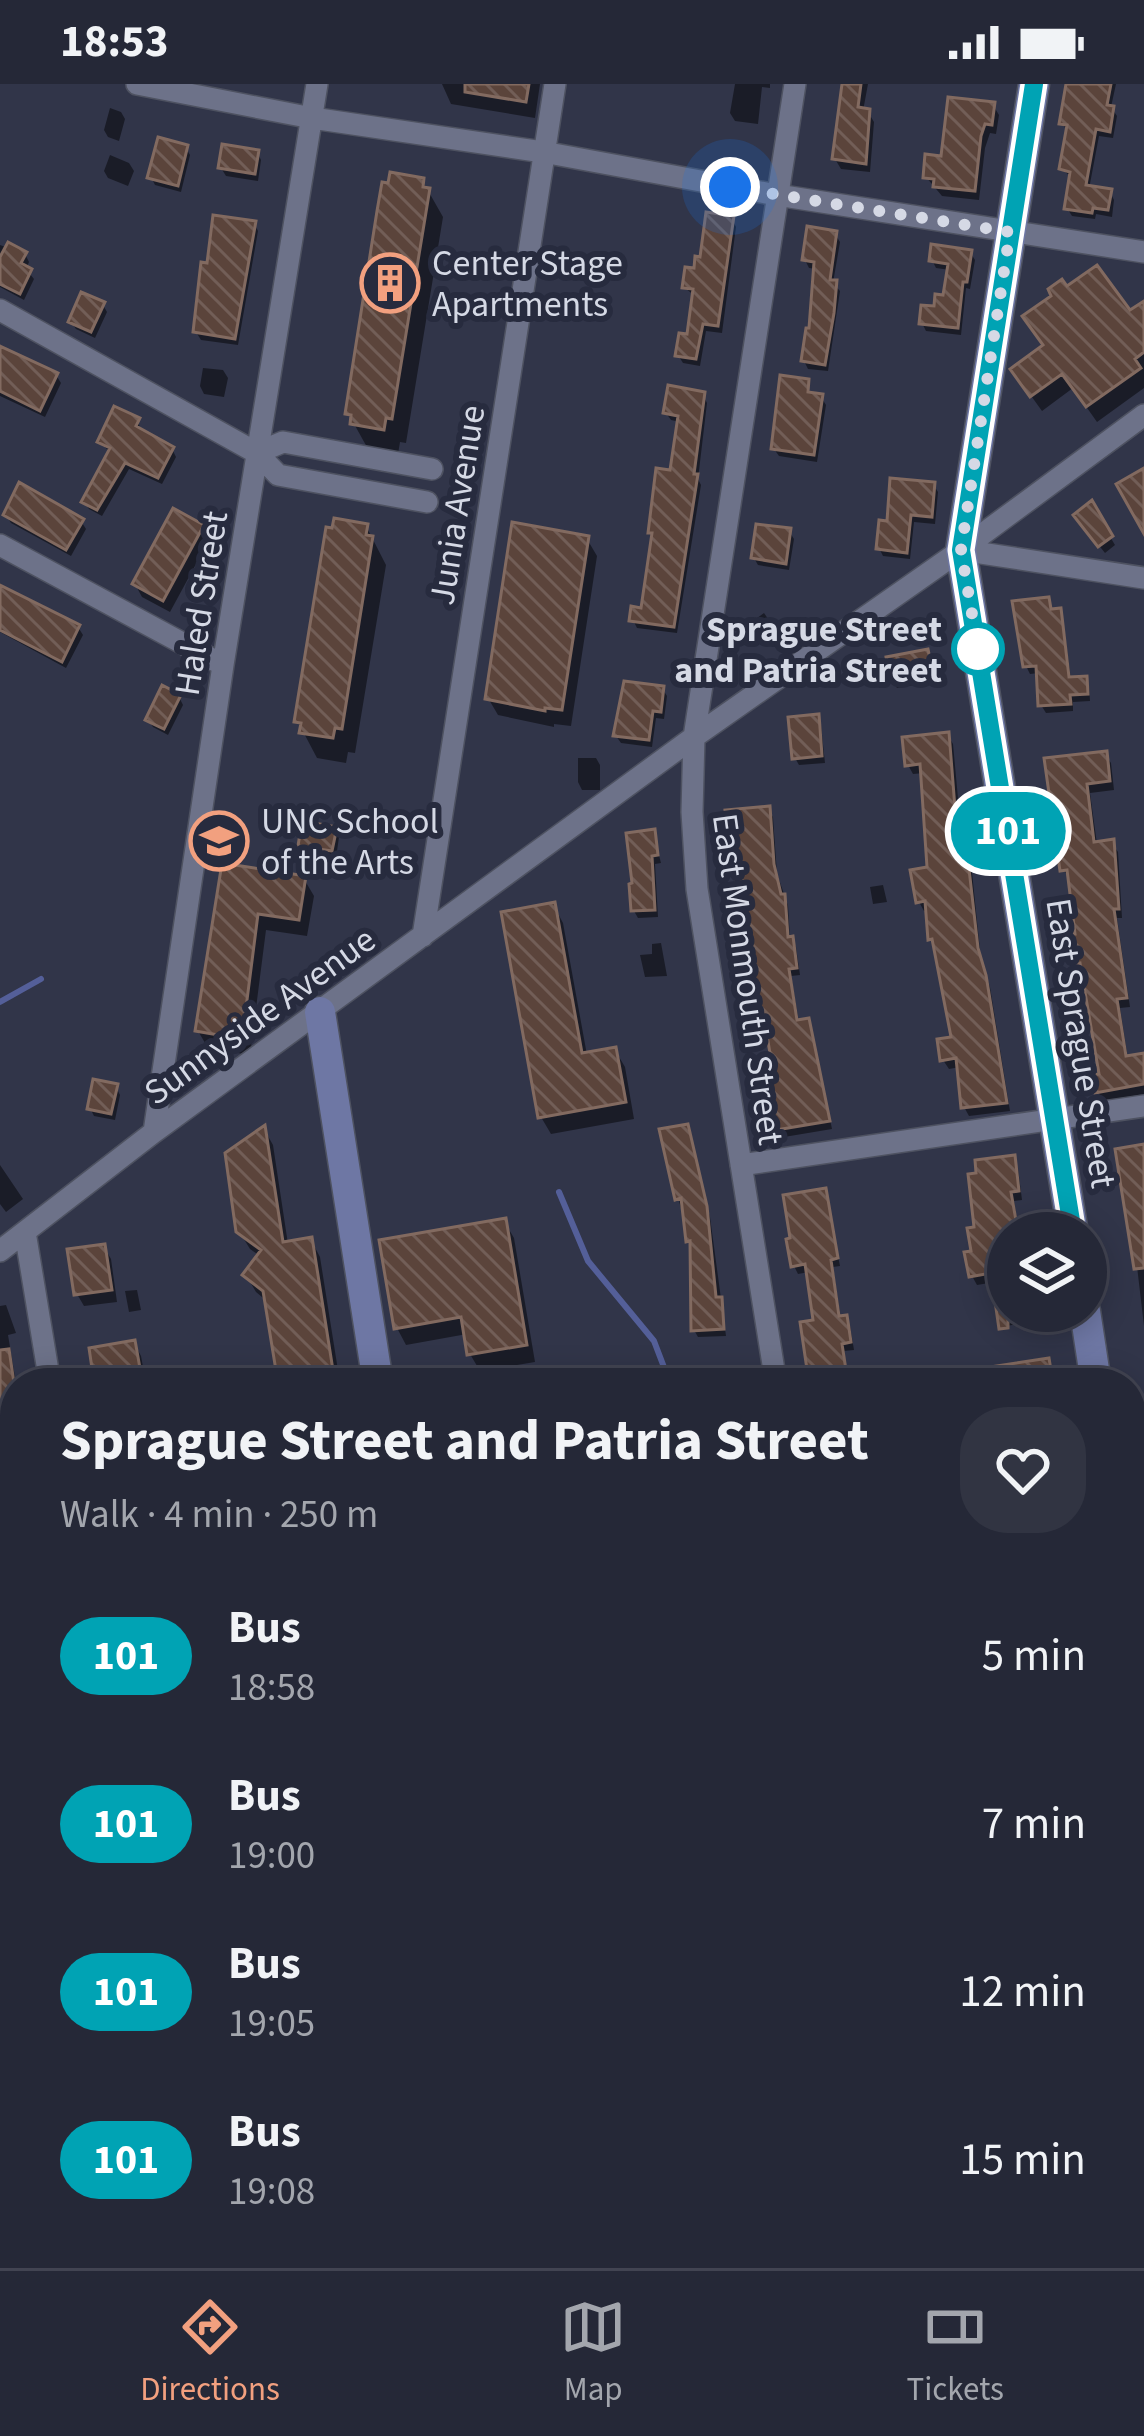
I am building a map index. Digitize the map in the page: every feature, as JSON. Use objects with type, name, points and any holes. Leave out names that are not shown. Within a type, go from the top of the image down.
[{"type":"main road","name":"East Sprague Street","points":[[1034,84],[961,550],[1070,1212]]},
{"type":"main road","points":[[320,1012],[376,1368]]},
{"type":"main road","points":[[1088,1332],[1094,1368]]},
{"type":"street","points":[[137,84],[312,118],[1144,252]]},
{"type":"street","name":"Haled Street","points":[[154,1132],[317,84]]},
{"type":"street","name":"Junia Avenue","points":[[423,936],[555,84]]},
{"type":"street","name":"East Monmouth Street","points":[[774,1368],[697,889],[692,812],[694,737],[795,84]]},
{"type":"street","points":[[0,310],[257,453],[278,475],[427,502]]},
{"type":"street","name":"Sunnyside Avenue","points":[[0,1250],[694,737],[1144,416]]},
{"type":"street","points":[[257,453],[283,442],[432,469]]},
{"type":"street","points":[[0,545],[223,665]]},
{"type":"street","points":[[961,550],[1144,578]]},
{"type":"street","points":[[741,1165],[1144,1106]]},
{"type":"street","points":[[25,1232],[48,1368]]},
{"type":"building","points":[[465,84],[529,84],[526,102],[465,92]]},
{"type":"building","points":[[842,84],[861,84],[858,107],[870,109],[866,164],[832,159]]},
{"type":"building","points":[[1066,84],[1111,84],[1110,132],[1096,129],[1086,185],[1112,189],[1108,210],[1064,209],[1070,172],[1059,169],[1067,125],[1059,124]]},
{"type":"building","points":[[948,97],[995,102],[992,125],[985,124],[981,136],[975,191],[933,187],[934,179],[923,178],[925,154],[941,156]]},
{"type":"building","points":[[158,137],[188,145],[178,186],[147,178]]},
{"type":"building","points":[[222,144],[259,150],[255,174],[218,168]]},
{"type":"building","name":"Center Stage Apartments","points":[[390,172],[424,178],[423,187],[430,188],[392,419],[386,418],[384,430],[350,424],[351,415],[345,414],[382,182],[388,183]]},
{"type":"building","points":[[706,212],[734,216],[718,326],[703,324],[696,359],[675,356],[679,333],[687,334],[693,289],[682,288],[685,267],[694,268],[695,256],[700,257]]},
{"type":"building","points":[[213,215],[256,221],[235,339],[193,332],[201,262],[207,263]]},
{"type":"building","points":[[807,226],[837,231],[830,280],[837,280],[825,365],[801,361],[809,328],[814,262],[802,260]]},
{"type":"building","points":[[8,242],[27,252],[21,263],[32,269],[20,294],[0,284],[0,257]]},
{"type":"building","points":[[931,244],[972,250],[958,328],[919,324],[921,305],[934,306],[935,294],[943,295],[948,264],[929,261]]},
{"type":"building","points":[[1097,265],[1130,310],[1144,301],[1144,352],[1135,359],[1141,368],[1086,407],[1062,374],[1030,397],[1010,369],[1043,345],[1022,316],[1051,296],[1048,289],[1062,279],[1067,286]]},
{"type":"building","points":[[81,292],[105,302],[91,332],[68,322]]},
{"type":"building","points":[[0,346],[58,373],[40,411],[0,391]]},
{"type":"building","points":[[780,375],[809,379],[808,392],[823,394],[814,455],[771,449]]},
{"type":"building","points":[[668,385],[705,392],[694,474],[698,474],[674,627],[629,621],[631,606],[641,608],[656,468],[670,470],[678,416],[663,413]]},
{"type":"building","points":[[114,406],[140,418],[136,426],[174,447],[158,478],[125,463],[97,510],[81,502],[110,448],[97,442]]},
{"type":"building","points":[[1144,468],[1144,534],[1116,484]]},
{"type":"building","points":[[890,478],[935,482],[932,517],[911,515],[907,553],[876,549],[879,520],[887,521]]},
{"type":"building","points":[[19,482],[84,519],[66,550],[3,515]]},
{"type":"building","points":[[1092,500],[1113,536],[1098,547],[1073,515]]},
{"type":"building","points":[[173,508],[204,525],[163,601],[132,584]]},
{"type":"building","points":[[334,518],[368,524],[366,535],[373,536],[342,729],[335,728],[333,738],[299,733],[301,723],[294,722],[326,527],[332,528]]},
{"type":"building","points":[[512,522],[589,536],[562,710],[485,699]]},
{"type":"building","points":[[756,524],[791,528],[786,564],[751,558]]},
{"type":"building","points":[[0,585],[80,625],[62,662],[0,630]]},
{"type":"building","points":[[1049,597],[1051,609],[1061,608],[1069,677],[1087,676],[1088,694],[1070,695],[1071,704],[1038,706],[1036,666],[1023,667],[1012,601]]},
{"type":"building","points":[[928,649],[933,674],[890,681],[886,657]]},
{"type":"building","points":[[624,681],[664,686],[661,712],[653,711],[649,740],[613,736]]},
{"type":"building","points":[[162,685],[181,695],[164,729],[145,720]]},
{"type":"building","points":[[819,714],[822,756],[792,759],[788,717]]},
{"type":"building","points":[[949,732],[962,861],[968,860],[978,948],[1007,1103],[961,1108],[956,1058],[940,1061],[937,1039],[951,1037],[932,939],[928,940],[925,901],[916,903],[910,870],[927,867],[920,764],[905,766],[902,737]]},
{"type":"building","points":[[1107,751],[1110,781],[1087,784],[1094,842],[1114,839],[1119,909],[1114,909],[1127,998],[1117,999],[1126,1056],[1144,1053],[1144,1084],[1095,1093],[1092,1075],[1099,1074],[1080,963],[1075,964],[1067,870],[1060,871],[1044,758]]},
{"type":"building","points":[[770,806],[774,864],[781,894],[785,894],[788,937],[793,936],[797,968],[789,969],[797,1020],[809,1018],[830,1121],[776,1130],[766,1066],[772,1065],[763,1012],[757,1013],[725,810]]},
{"type":"building","points":[[302,821],[337,827],[332,851],[298,846]]},
{"type":"building","points":[[655,829],[655,910],[631,911],[626,833]]},
{"type":"building","points":[[222,863],[306,876],[299,920],[258,914],[242,1039],[195,1031]]},
{"type":"building","points":[[555,902],[582,1053],[616,1047],[626,1102],[538,1118],[501,912]]},
{"type":"building","points":[[93,1079],[118,1084],[111,1114],[87,1109]]},
{"type":"building","points":[[688,1124],[707,1206],[724,1329],[691,1331],[690,1241],[686,1242],[681,1198],[675,1200],[659,1129]]},
{"type":"building","points":[[265,1125],[283,1242],[312,1237],[333,1368],[276,1368],[263,1291],[242,1275],[261,1250],[236,1232],[225,1153]]},
{"type":"building","points":[[1144,1144],[1144,1268],[1134,1269],[1115,1149]]},
{"type":"building","points":[[1015,1155],[1019,1191],[1011,1192],[1014,1212],[987,1212],[987,1274],[969,1277],[964,1252],[971,1251],[967,1228],[974,1227],[968,1174],[976,1173],[975,1160]]},
{"type":"building","points":[[826,1188],[838,1258],[831,1260],[839,1316],[847,1315],[851,1342],[842,1344],[846,1368],[807,1368],[800,1322],[813,1320],[805,1264],[791,1267],[783,1195]]},
{"type":"building","points":[[506,1218],[527,1345],[467,1355],[461,1317],[394,1329],[379,1240]]},
{"type":"building","points":[[105,1244],[112,1290],[74,1295],[67,1249]]},
{"type":"building","points":[[135,1340],[140,1368],[92,1368],[89,1348]]},
{"type":"building","points":[[9,1349],[12,1368],[0,1368],[0,1350]]},
{"type":"building","points":[[1049,1358],[1051,1368],[990,1368]]},
{"type":"waterway","points":[[0,1002],[41,979]]},
{"type":"waterway","points":[[559,1192],[588,1261],[654,1341],[664,1368]]},
{"type":"bus line","name":"101","points":[[1034,84],[961,550],[1070,1212]]},
{"type":"place","name":"Center Stage Apartments","points":[[390,283]]},
{"type":"place","name":"Sprague Street and Patria Street","points":[[978,649]]},
{"type":"place","name":"UNC School of the Arts","points":[[219,841]]},
{"type":"route","points":[[730,187],[1010,232],[961,550],[978,649]]}]
